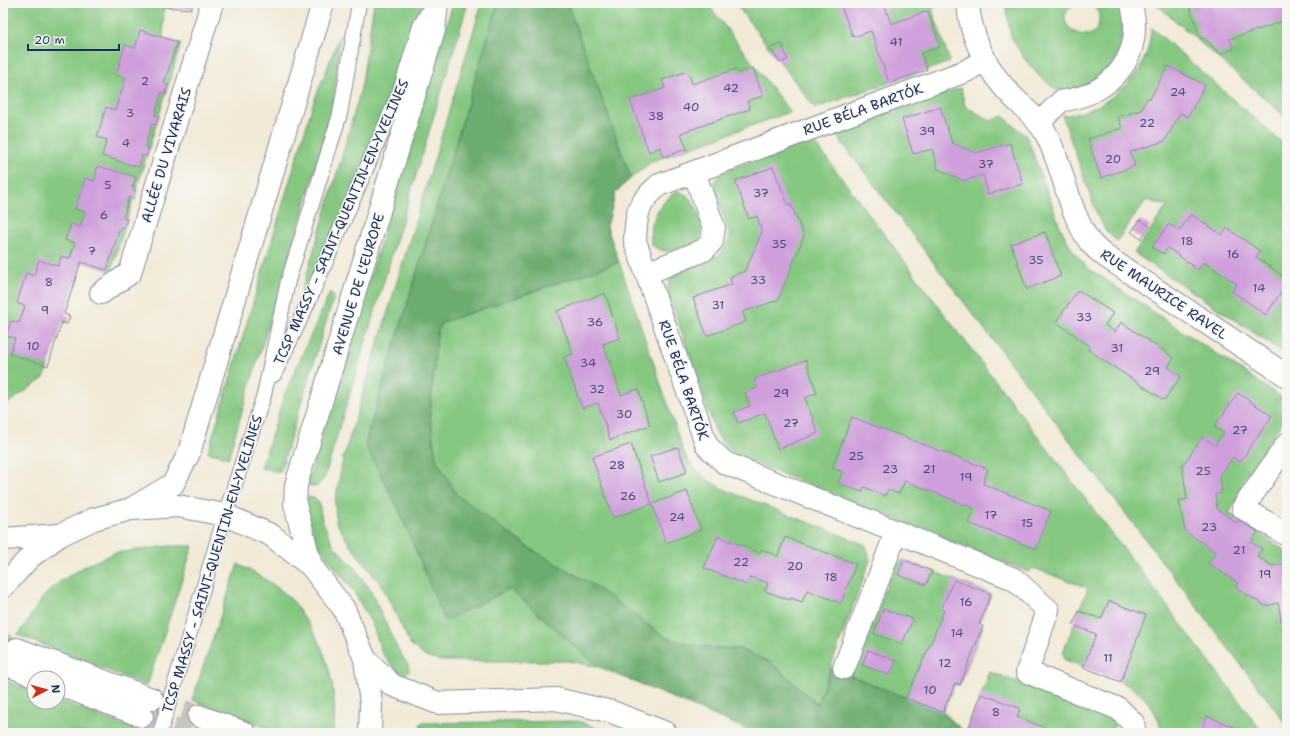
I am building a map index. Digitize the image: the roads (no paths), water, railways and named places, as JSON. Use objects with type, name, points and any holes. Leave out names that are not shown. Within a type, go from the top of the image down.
[{"type":"street","name":"ALLÉE DU VIVARAIS","points":[[101,293],[130,273],[212,3]]},
{"type":"street","points":[[131,509],[173,484],[189,453],[323,3]]},
{"type":"street","name":"AVENUE DE L'EUROPE","points":[[311,566],[295,504],[296,485],[434,30],[437,3]]},
{"type":"street","name":"RUE MAURICE RAVEL","points":[[968,3],[973,34],[985,60],[997,80],[1039,123],[1046,133],[1081,226],[1090,243],[1105,256],[1287,376]]},
{"type":"street","points":[[1039,123],[1060,100],[1076,99],[1091,94],[1103,87],[1124,66],[1135,34],[1132,3]]},
{"type":"street","name":"RUE BÉLA BARTÓK","points":[[985,60],[966,71],[659,185],[645,197],[636,218],[635,241],[707,446],[725,463],[896,533],[1014,579],[1048,610],[1028,672],[1119,709],[1133,724],[1135,733]]},
{"type":"street","points":[[647,274],[704,250],[712,241],[714,228],[694,172]]},
{"type":"street","points":[[1287,444],[1243,508],[1287,535]]},
{"type":"street","points":[[3,587],[30,557],[60,535],[94,519],[131,509],[178,506],[225,514],[271,535],[311,566],[344,609],[365,659],[371,703],[370,733]]},
{"type":"street","points":[[844,668],[896,533]]},
{"type":"street","points":[[3,539],[60,535]]},
{"type":"street","points":[[30,670],[14,658],[47,670]]},
{"type":"street","points":[[365,659],[392,685],[438,703],[556,699],[612,712],[666,733]]},
{"type":"street","points":[[66,677],[147,707],[66,686]]},
{"type":"street","points":[[199,716],[246,733]]},
{"type":"lane","name":"TCSP MASSY - SAINT-QUENTIN-EN-YVELINES","points":[[160,733],[225,514],[264,395],[288,281],[340,114],[359,3]]},
{"type":"lane","name":"TCSP MASSY - SAINT-QUENTIN-EN-YVELINES","points":[[264,395],[308,303],[400,91],[420,26],[433,3]]},
{"type":"tunnel","points":[[3,644],[17,649]]},
{"type":"tunnel","points":[[152,699],[199,716]]},
{"type":"tunnel","points":[[142,716],[189,733]]}]
